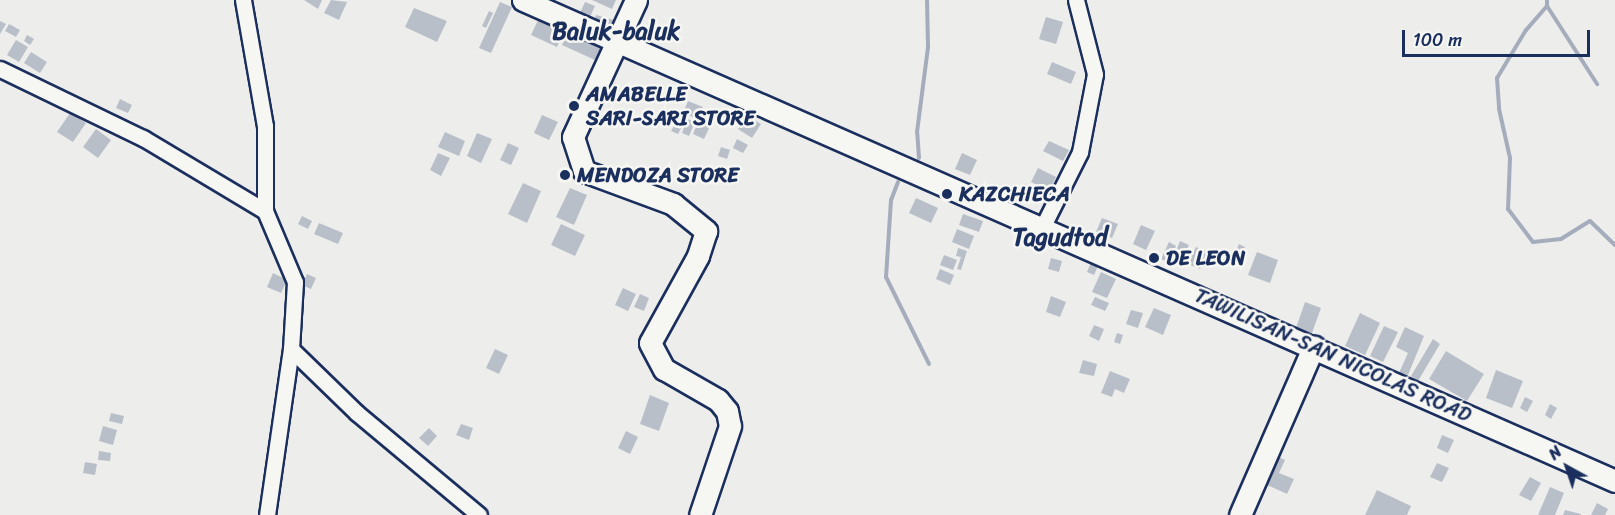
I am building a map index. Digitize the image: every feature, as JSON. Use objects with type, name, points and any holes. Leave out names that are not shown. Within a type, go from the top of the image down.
[{"type":"main road","name":"TAWILISAN-SAN NICOLAS ROAD","points":[[524,0],[1043,226],[1615,481]]},
{"type":"main road","points":[[636,0],[573,137],[584,171],[673,204],[706,231],[698,256],[650,343],[664,369],[718,400],[727,411],[730,426],[700,515]]},
{"type":"main road","points":[[1240,515],[1314,346]]},
{"type":"street","points":[[243,0],[265,126],[265,212],[295,282],[291,349],[267,515]]},
{"type":"street","points":[[1043,226],[1080,152],[1095,74],[1077,0]]},
{"type":"street","points":[[0,69],[143,138],[265,212]]},
{"type":"street","points":[[291,349],[357,413],[479,515]]},
{"type":"building","points":[[304,0],[322,0],[318,9]]},
{"type":"building","points":[[331,0],[347,2],[339,20],[324,13]]},
{"type":"building","points":[[592,0],[616,0],[612,9]]},
{"type":"building","points":[[500,2],[512,7],[491,53],[479,48]]},
{"type":"building","points":[[585,2],[595,6],[589,19],[579,15]]},
{"type":"building","points":[[414,8],[447,21],[437,42],[405,27]]},
{"type":"building","points":[[489,11],[493,13],[486,28],[482,26]]},
{"type":"building","points":[[596,15],[614,20],[612,28],[594,22]]},
{"type":"building","points":[[1046,17],[1063,22],[1056,44],[1039,39]]},
{"type":"building","points":[[539,18],[564,30],[557,47],[531,35]]},
{"type":"building","points":[[0,21],[6,24],[0,34]]},
{"type":"building","points":[[9,24],[20,30],[16,37],[5,31]]},
{"type":"building","points":[[568,32],[601,47],[595,60],[562,45]]},
{"type":"building","points":[[27,35],[34,39],[30,45],[24,41]]},
{"type":"building","points":[[16,40],[28,47],[19,62],[7,55]]},
{"type":"building","points":[[31,52],[47,62],[40,73],[24,63]]},
{"type":"building","points":[[1052,62],[1076,72],[1071,84],[1047,74]]},
{"type":"building","points":[[120,99],[132,105],[128,113],[116,108]]},
{"type":"building","points":[[688,101],[703,107],[697,119],[683,113]]},
{"type":"building","points":[[70,113],[86,123],[73,142],[57,132]]},
{"type":"building","points":[[542,115],[558,122],[549,140],[534,133]]},
{"type":"building","points":[[747,115],[761,124],[752,138],[738,129]]},
{"type":"building","points":[[687,119],[695,122],[689,136],[682,133]]},
{"type":"building","points":[[677,120],[684,123],[678,134],[671,131]]},
{"type":"building","points":[[699,120],[710,126],[704,139],[693,134]]},
{"type":"building","points":[[96,129],[111,140],[98,158],[83,147]]},
{"type":"building","points":[[445,132],[465,141],[459,156],[438,147]]},
{"type":"building","points":[[477,133],[492,139],[481,163],[467,156]]},
{"type":"building","points":[[737,139],[748,145],[743,153],[733,148]]},
{"type":"building","points":[[1049,141],[1069,150],[1063,161],[1043,151]]},
{"type":"building","points":[[508,143],[519,148],[511,165],[500,160]]},
{"type":"building","points":[[721,147],[730,150],[727,159],[718,156]]},
{"type":"building","points":[[438,153],[450,158],[441,176],[430,170]]},
{"type":"building","points":[[962,153],[977,160],[970,175],[955,169]]},
{"type":"building","points":[[1038,168],[1056,177],[1049,191],[1031,182]]},
{"type":"building","points":[[523,183],[541,191],[527,223],[508,214]]},
{"type":"building","points":[[570,188],[587,195],[574,225],[556,217]]},
{"type":"building","points":[[916,198],[938,208],[931,223],[909,213]]},
{"type":"building","points":[[963,214],[983,221],[979,232],[959,225]]},
{"type":"building","points":[[302,216],[312,221],[308,229],[298,224]]},
{"type":"building","points":[[1102,218],[1118,224],[1112,238],[1096,232]]},
{"type":"building","points":[[319,223],[343,233],[338,244],[314,234]]},
{"type":"building","points":[[561,224],[585,235],[575,256],[551,245]]},
{"type":"building","points":[[1141,225],[1155,231],[1146,250],[1133,244]]},
{"type":"building","points":[[957,229],[974,236],[969,249],[952,242]]},
{"type":"building","points":[[1180,241],[1189,245],[1185,253],[1177,249]]},
{"type":"building","points":[[1169,242],[1176,246],[1169,263],[1161,259]]},
{"type":"building","points":[[1239,244],[1245,247],[1241,258],[1234,255]]},
{"type":"building","points":[[1196,247],[1208,252],[1200,269],[1188,264]]},
{"type":"building","points":[[958,248],[967,251],[961,270],[957,269],[961,257],[956,256]]},
{"type":"building","points":[[1257,252],[1278,260],[1270,283],[1248,275]]},
{"type":"building","points":[[944,255],[957,260],[953,270],[940,265]]},
{"type":"building","points":[[1051,258],[1062,261],[1059,272],[1048,269]]},
{"type":"building","points":[[1091,262],[1098,266],[1094,275],[1087,272]]},
{"type":"building","points":[[940,269],[954,275],[950,285],[936,279]]},
{"type":"building","points":[[1101,272],[1116,279],[1107,298],[1092,292]]},
{"type":"building","points":[[273,273],[287,280],[281,293],[267,287]]},
{"type":"building","points":[[307,274],[316,278],[311,289],[302,285]]},
{"type":"building","points":[[623,288],[636,294],[628,311],[615,305]]},
{"type":"building","points":[[640,294],[649,298],[644,311],[634,307]]},
{"type":"building","points":[[1051,296],[1066,302],[1060,317],[1046,312]]},
{"type":"building","points":[[1095,297],[1109,303],[1105,311],[1091,305]]},
{"type":"building","points":[[1305,302],[1321,308],[1312,333],[1296,328]]},
{"type":"building","points":[[1154,308],[1171,315],[1163,335],[1145,327]]},
{"type":"building","points":[[1131,310],[1143,313],[1138,328],[1126,324]]},
{"type":"building","points":[[1360,313],[1380,323],[1365,355],[1345,346]]},
{"type":"building","points":[[1094,325],[1104,329],[1099,341],[1089,336]]},
{"type":"building","points":[[1384,326],[1398,332],[1383,362],[1370,356]]},
{"type":"building","points":[[1405,327],[1424,336],[1408,375],[1399,373],[1408,353],[1396,347]]},
{"type":"building","points":[[1117,333],[1123,335],[1120,344],[1114,342]]},
{"type":"building","points":[[1433,339],[1440,344],[1418,381],[1411,376]]},
{"type":"building","points":[[495,349],[508,355],[499,374],[486,368]]},
{"type":"building","points":[[1446,351],[1484,374],[1467,401],[1429,379]]},
{"type":"building","points":[[1083,360],[1097,364],[1094,376],[1079,373]]},
{"type":"building","points":[[1496,370],[1523,381],[1512,408],[1486,398]]},
{"type":"building","points":[[1110,371],[1130,379],[1124,393],[1115,389],[1112,397],[1101,393]]},
{"type":"building","points":[[650,395],[669,403],[659,431],[640,424]]},
{"type":"building","points":[[1525,397],[1533,401],[1527,412],[1520,408]]},
{"type":"building","points":[[1550,404],[1557,408],[1551,419],[1545,415]]},
{"type":"building","points":[[111,413],[124,416],[122,424],[109,421]]},
{"type":"building","points":[[461,424],[473,428],[469,440],[456,435]]},
{"type":"building","points":[[103,426],[117,430],[113,445],[99,441]]},
{"type":"building","points":[[429,428],[437,436],[428,446],[419,438]]},
{"type":"building","points":[[626,431],[638,437],[630,454],[618,448]]},
{"type":"building","points":[[1442,435],[1454,440],[1448,453],[1437,448]]},
{"type":"building","points":[[99,451],[111,453],[110,461],[98,460]]},
{"type":"building","points":[[1269,452],[1285,460],[1279,473],[1294,479],[1287,494],[1265,484]]},
{"type":"building","points":[[85,462],[97,464],[95,475],[83,473]]},
{"type":"building","points":[[1437,463],[1449,468],[1442,482],[1430,477]]},
{"type":"building","points":[[1530,477],[1541,483],[1531,501],[1519,495]]},
{"type":"building","points":[[1550,487],[1564,493],[1555,515],[1538,515]]},
{"type":"building","points":[[1377,490],[1411,506],[1407,515],[1365,515]]},
{"type":"building","points":[[1597,503],[1608,509],[1605,515],[1591,515]]},
{"type":"building","points":[[1565,510],[1581,514],[1581,515],[1563,515]]},
{"type":"waterway","points":[[919,158],[917,132],[928,47],[927,0]]},
{"type":"waterway","points":[[1547,0],[1547,6],[1526,30],[1497,78],[1499,109],[1510,158],[1508,209],[1533,242],[1561,239],[1590,221],[1615,245]]},
{"type":"waterway","points":[[1547,6],[1597,84]]},
{"type":"waterway","points":[[898,182],[891,200],[886,277],[929,364]]},
{"type":"place","name":"AMABELLE SARI-SARI STORE","points":[[574,106]]},
{"type":"place","name":"MENDOZA STORE","points":[[565,175]]},
{"type":"place","name":"KAZCHIECA","points":[[947,194]]},
{"type":"place","name":"DE LEON","points":[[1154,258]]},
{"type":"district","name":"Baluk-baluk","points":[[616,32]]},
{"type":"district","name":"Tagudtod","points":[[1060,238]]}]
